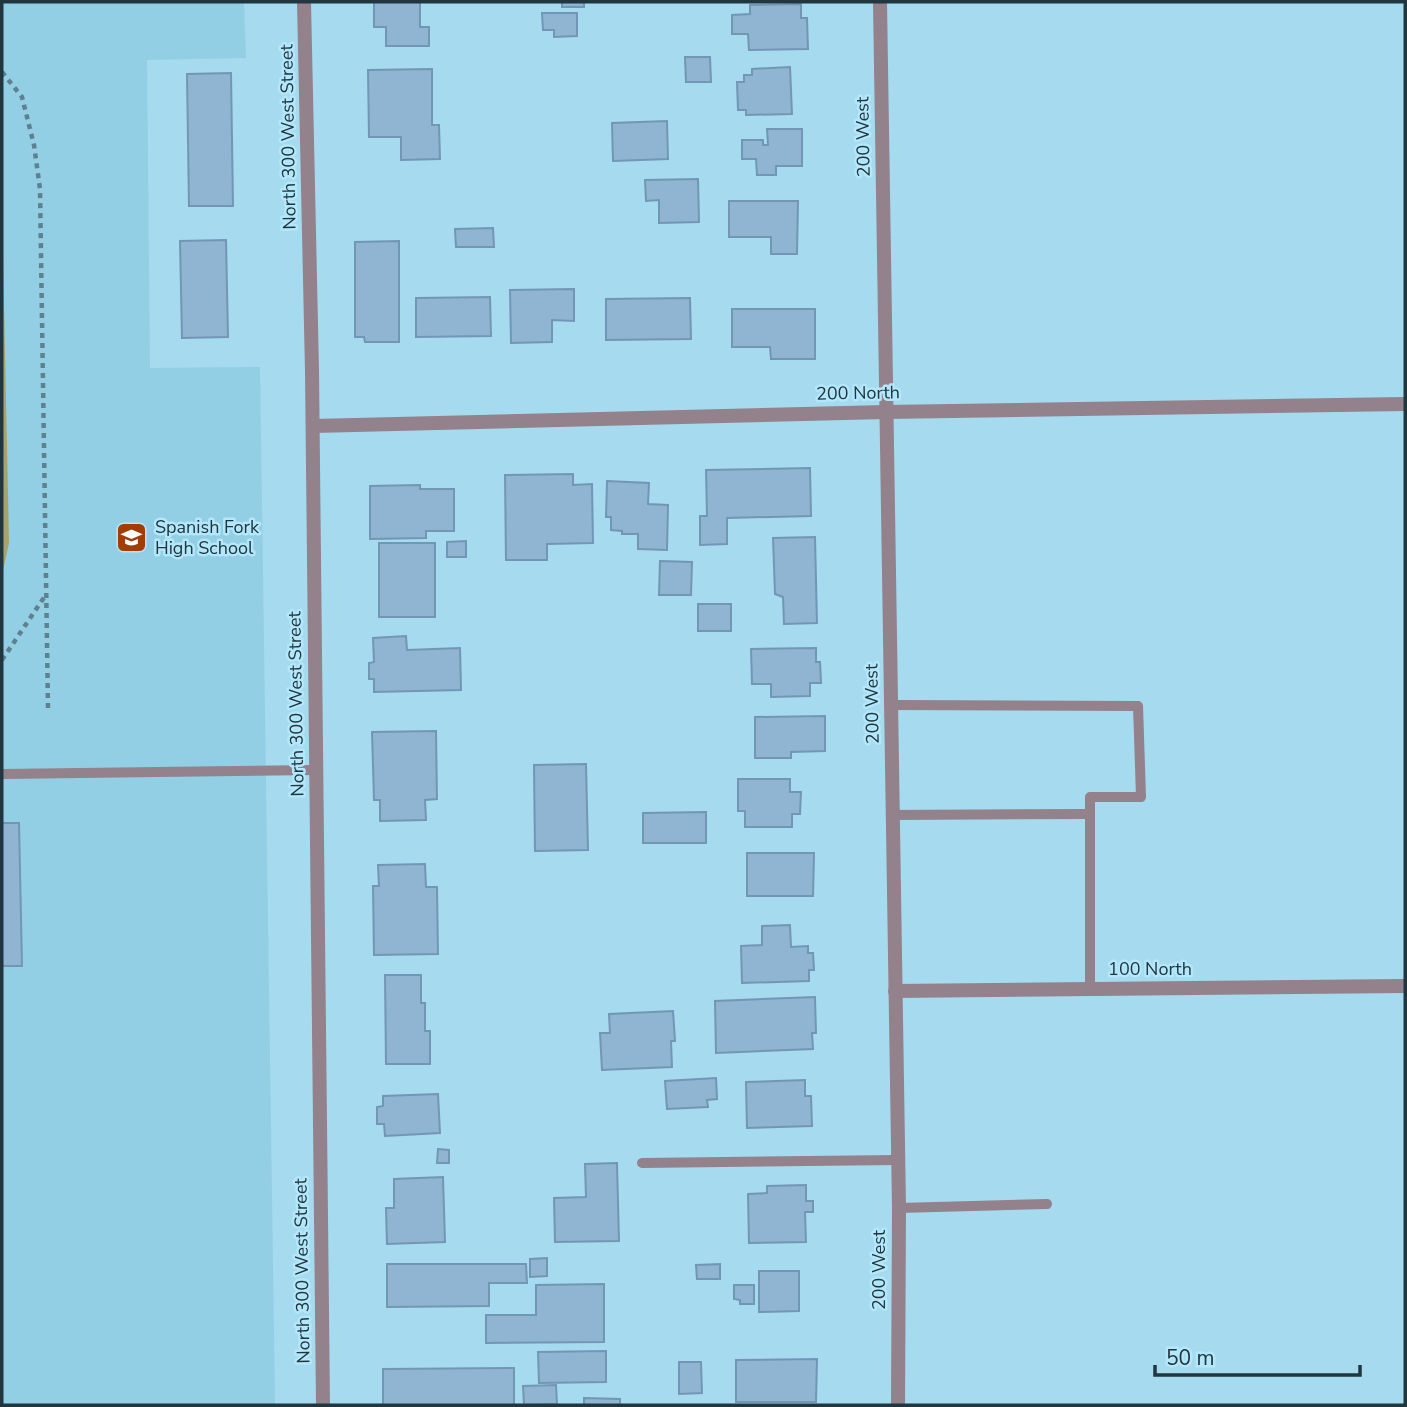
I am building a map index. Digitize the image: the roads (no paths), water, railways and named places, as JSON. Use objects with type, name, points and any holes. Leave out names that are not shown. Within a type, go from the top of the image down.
[{"type":"street","name":"North 300 West Street","points":[[304,2],[313,426],[323,1405]]},
{"type":"street","name":"200 West","points":[[880,2],[899,1208],[898,1405]]},
{"type":"street","name":"200 North","points":[[313,426],[886,412],[1405,404]]},
{"type":"street","name":"100 North","points":[[895,991],[1405,986]]},
{"type":"lane","points":[[891,705],[1138,706],[1141,797],[1090,797],[1090,988]]},
{"type":"lane","points":[[2,774],[316,770]]},
{"type":"lane","points":[[892,815],[1090,814]]},
{"type":"lane","points":[[642,1163],[898,1160]]},
{"type":"lane","points":[[899,1208],[1047,1204]]},
{"type":"place","name":"Spanish Fork High School","points":[[132,537]]}]
